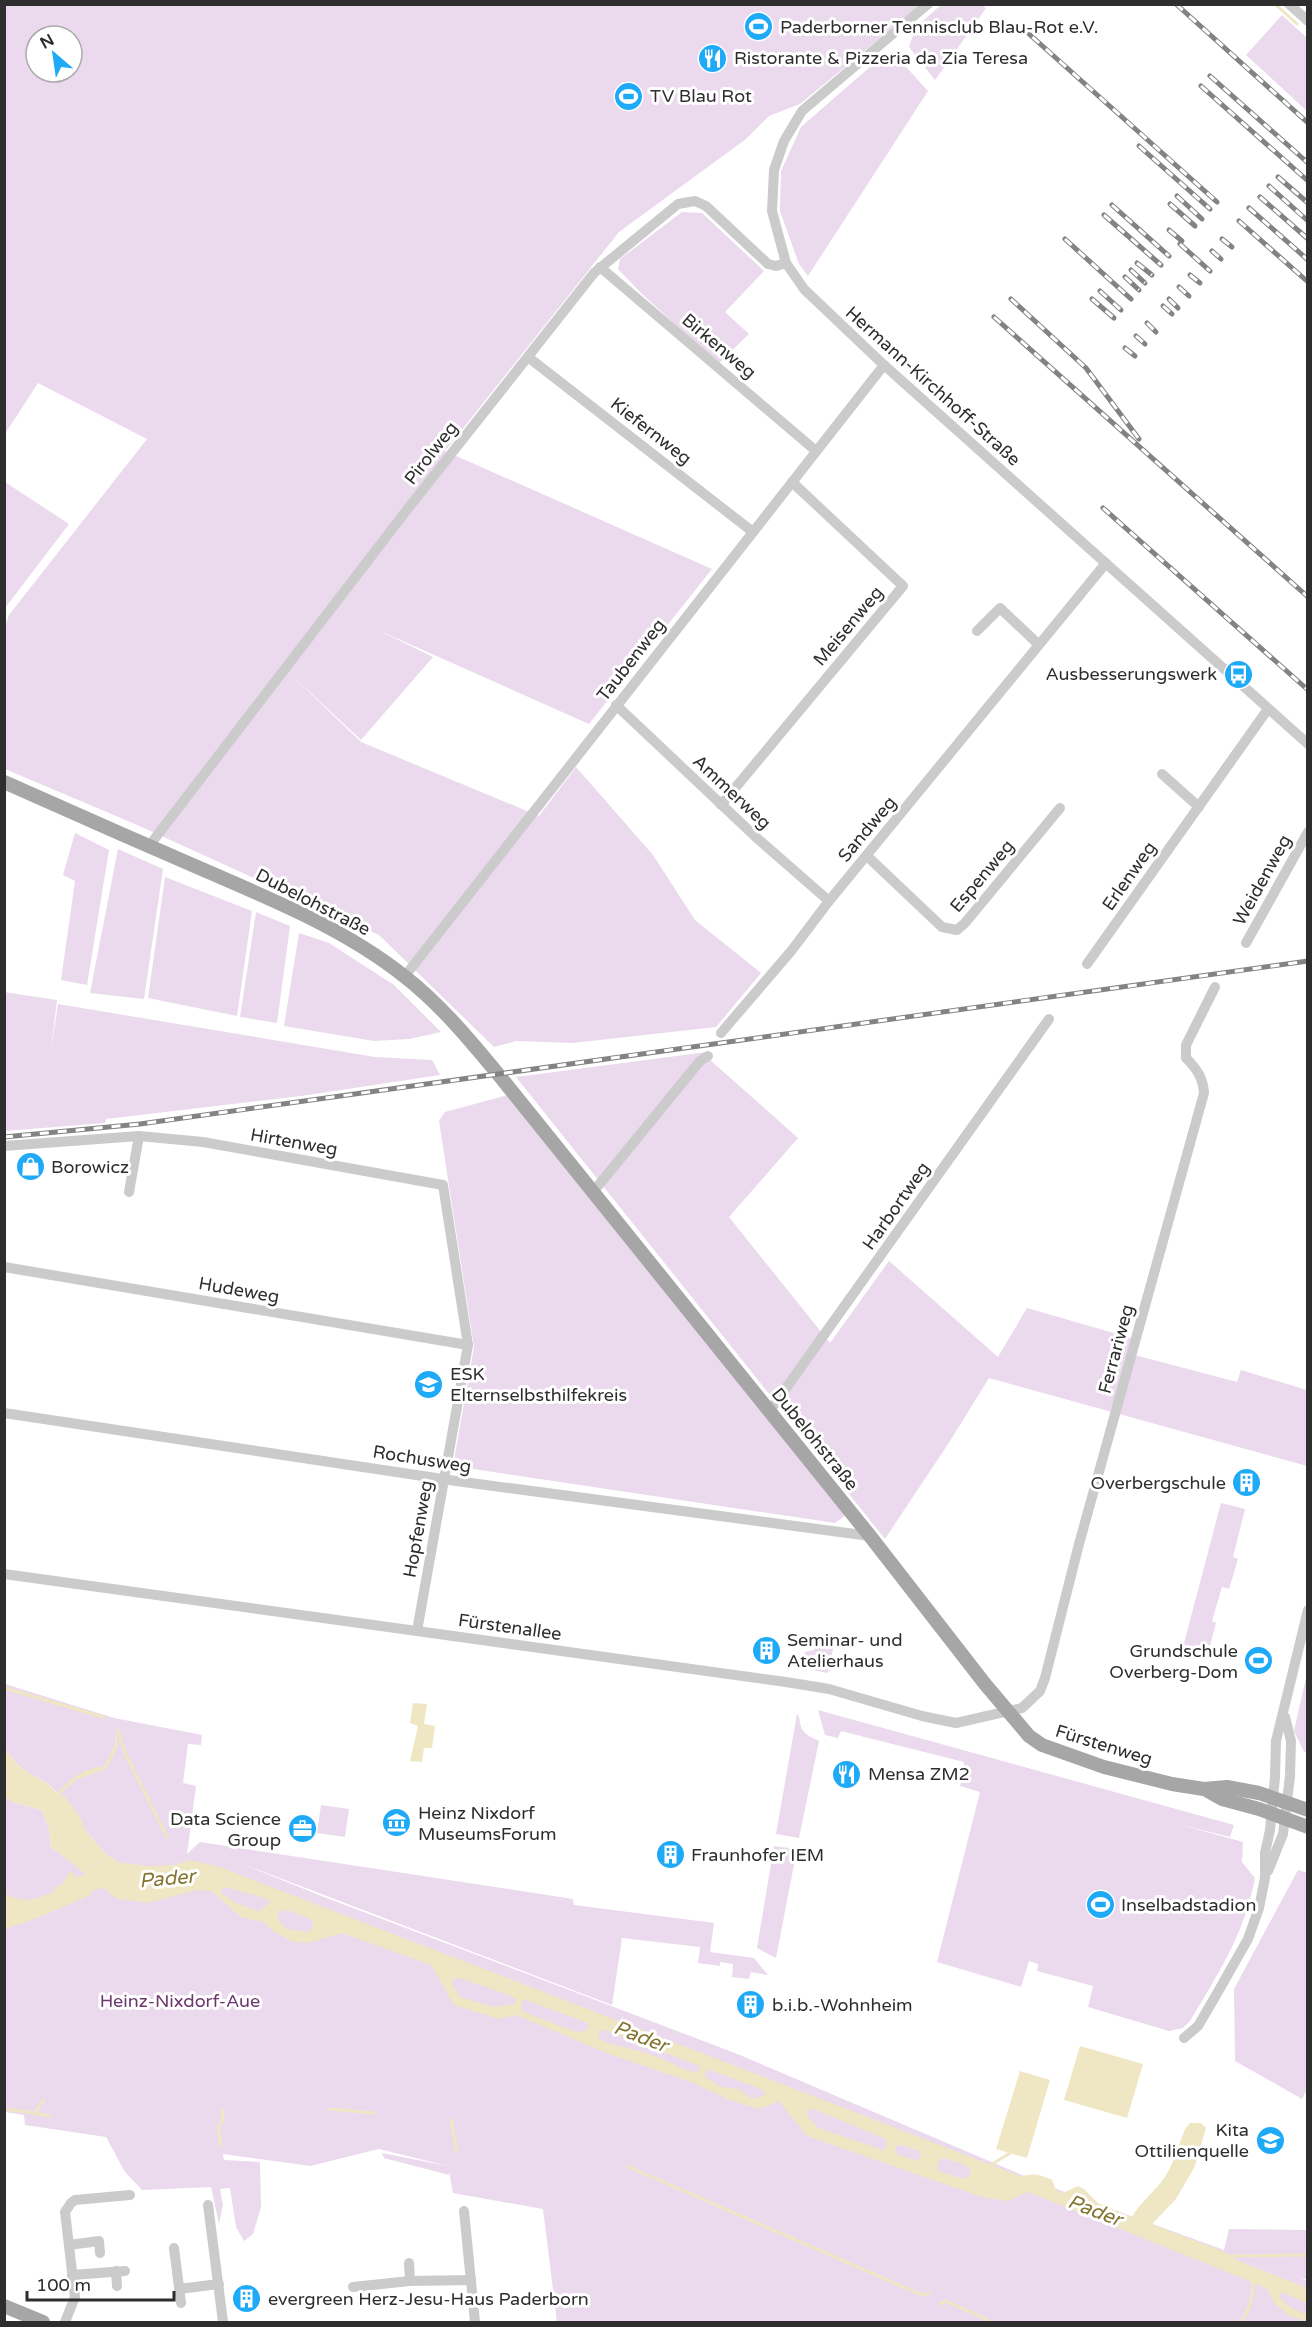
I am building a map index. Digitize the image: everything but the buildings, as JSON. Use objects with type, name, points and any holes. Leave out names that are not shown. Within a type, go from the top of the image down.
[{"type":"main road","name":"Dubelohstraße","points":[[4,782],[339,932],[405,976],[442,1009],[593,1192],[870,1536],[1007,1711]]},
{"type":"main road","name":"Fürstenweg","points":[[1007,1711],[1042,1745],[1104,1767],[1172,1784],[1204,1789],[1227,1787],[1259,1793],[1308,1810]]},
{"type":"main road","name":"Fürstenweg","points":[[1204,1789],[1222,1798],[1308,1827]]},
{"type":"main road","points":[[4,2306],[43,2322]]},
{"type":"street","name":"Hermann-Kirchhoff-Straße","points":[[928,4],[802,111],[792,124],[774,170],[771,211],[786,263],[804,289],[884,365],[1308,744]]},
{"type":"street","points":[[1289,4],[1308,21]]},
{"type":"street","name":"Pirolweg","points":[[148,846],[213,759],[600,267],[678,204],[694,201],[706,206],[768,264],[776,266],[786,263]]},
{"type":"street","name":"Birkenweg","points":[[600,267],[816,451]]},
{"type":"street","name":"Kiefernweg","points":[[528,357],[753,532]]},
{"type":"street","name":"Taubenweg","points":[[405,976],[884,365]]},
{"type":"street","name":"Meisenweg","points":[[721,804],[903,586],[792,482]]},
{"type":"street","name":"Sandweg","points":[[721,1033],[792,950],[829,901],[1038,644],[1106,564]]},
{"type":"street","points":[[977,632],[1000,608],[1038,644]]},
{"type":"street","name":"Ammerweg","points":[[616,705],[829,901]]},
{"type":"street","name":"Erlenweg","points":[[1087,964],[1268,708]]},
{"type":"street","points":[[1162,774],[1198,807]]},
{"type":"street","name":"Espenweg","points":[[867,856],[942,927],[957,930],[1060,808]]},
{"type":"street","name":"Weidenweg","points":[[1246,944],[1308,832]]},
{"type":"street","name":"Ferrariweg","points":[[1007,1711],[1022,1708],[1041,1690],[1046,1678],[1079,1544],[1204,1094],[1203,1082],[1197,1069],[1186,1058],[1186,1045],[1215,987]]},
{"type":"street","name":"Harbortweg","points":[[769,1412],[1049,1018]]},
{"type":"street","points":[[593,1192],[700,1061],[708,1056]]},
{"type":"street","points":[[129,1192],[139,1136]]},
{"type":"street","name":"Hirtenweg","points":[[4,1146],[139,1136],[202,1142],[443,1185]]},
{"type":"street","name":"Hopfenweg","points":[[417,1631],[468,1345],[443,1185]]},
{"type":"street","name":"Hudeweg","points":[[4,1267],[468,1345]]},
{"type":"street","name":"Rochusweg","points":[[4,1413],[444,1479],[870,1536]]},
{"type":"street","points":[[835,1531],[856,1519]]},
{"type":"street","name":"Fürstenallee","points":[[4,1574],[805,1685],[956,1723],[1007,1711]]},
{"type":"street","points":[[1184,2038],[1198,2026],[1248,1939],[1259,1908],[1265,1878],[1265,1853],[1278,1817],[1291,1742],[1284,1713],[1297,1649],[1308,1610]]},
{"type":"street","points":[[65,2322],[75,2296],[66,2212],[70,2203],[75,2200],[130,2195]]},
{"type":"street","points":[[208,2205],[223,2322]]},
{"type":"street","points":[[464,2211],[475,2322]]},
{"type":"street","points":[[69,2245],[99,2241],[100,2253]]},
{"type":"street","points":[[174,2248],[181,2303]]},
{"type":"street","points":[[409,2263],[410,2281]]},
{"type":"street","points":[[72,2275],[121,2271],[117,2286]]},
{"type":"street","points":[[353,2287],[410,2281],[471,2280]]},
{"type":"street","points":[[179,2289],[219,2284]]},
{"type":"green space","points":[[942,4],[981,5],[986,8],[935,80],[909,47],[916,27]]},
{"type":"green space","points":[[5,5],[920,5],[800,104],[769,116],[746,139],[619,232],[445,451],[712,569],[589,724],[378,630],[433,657],[361,740],[283,667],[361,742],[539,816],[576,767],[653,855],[695,920],[761,973],[716,1027],[573,1043],[516,1041],[494,1047],[379,935],[135,824],[5,769],[4,629],[9,615],[147,439],[38,383],[5,434]]},
{"type":"green space","points":[[1282,15],[1307,38],[1307,111],[1246,55]]},
{"type":"green space","points":[[897,57],[928,91],[808,276],[799,264],[780,211],[781,171],[801,127],[878,60]]},
{"type":"green space","points":[[682,212],[702,213],[764,271],[725,312],[749,334],[718,364],[618,269],[620,259]]},
{"type":"green space","points":[[5,482],[69,524],[5,608]]},
{"type":"green space","points":[[75,833],[109,850],[87,985],[61,980],[75,881],[63,875]]},
{"type":"green space","points":[[118,849],[163,869],[144,999],[90,993]]},
{"type":"green space","points":[[165,877],[252,911],[237,1016],[148,998]]},
{"type":"green space","points":[[256,912],[290,926],[277,1023],[240,1017]]},
{"type":"green space","points":[[299,933],[329,943],[394,985],[441,1032],[409,1039],[374,1041],[284,1026]]},
{"type":"green space","points":[[4,992],[57,1000],[51,1051],[58,1004],[375,1057],[432,1060],[440,1075],[301,1096],[106,1119],[105,1123],[5,1131]]},
{"type":"green space","points":[[707,1052],[709,1059],[798,1138],[729,1217],[830,1343],[889,1261],[998,1357],[1027,1308],[1131,1338],[1127,1353],[1237,1382],[1241,1370],[1307,1390],[1307,1466],[989,1378],[885,1539],[516,1077]]},
{"type":"green space","points":[[508,1095],[846,1515],[835,1523],[453,1466],[474,1347],[439,1121],[445,1112]]},
{"type":"green space","points":[[1221,1503],[1245,1509],[1233,1557],[1238,1559],[1229,1589],[1222,1587],[1212,1621],[1216,1623],[1208,1653],[1183,1647]]},
{"type":"green space","points":[[815,1646],[833,1649],[828,1673],[802,1668],[805,1652],[814,1650]]},
{"type":"green space","points":[[1307,1673],[1308,1751],[1304,1752],[1294,1731]]},
{"type":"green space","name":"Heinz-Nixdorf-Aue","points":[[5,1684],[114,1718],[202,1735],[201,1745],[188,1744],[183,1783],[196,1786],[187,1854],[200,1842],[573,1899],[574,1905],[714,1923],[710,1952],[754,1958],[768,1975],[751,1972],[749,1979],[732,1977],[733,1964],[720,1962],[720,1966],[698,1963],[700,1947],[622,1938],[612,2005],[240,1863],[735,2053],[1043,2184],[1224,2250],[1229,2229],[1307,2230],[1307,2280],[1295,2276],[1307,2281],[1307,2322],[557,2322],[543,2209],[453,2193],[449,2171],[449,2175],[384,2158],[382,2153],[448,2166],[379,2149],[310,2166],[223,2154],[224,2160],[260,2162],[261,2207],[253,2234],[244,2241],[236,2227],[230,2188],[220,2189],[223,2205],[219,2224],[211,2187],[142,2190],[125,2172],[106,2137],[25,2125],[24,2115],[5,2112],[5,1929],[23,1921],[19,1901],[5,1894],[5,1796],[12,1802],[42,1810],[49,1830],[51,1847],[68,1859],[106,1854],[85,1830],[81,1821],[62,1797],[48,1784],[21,1768],[5,1749]]},
{"type":"green space","name":"Inselbadstadion","points":[[818,1710],[1234,1825],[1230,1837],[1178,1824],[1243,1842],[1242,1862],[1255,1878],[1237,1935],[1190,2021],[1183,2028],[1169,2031],[1088,2007],[1093,1986],[1037,1971],[1038,1964],[1029,1961],[1021,1987],[937,1962],[980,1792],[960,1786],[964,1762],[841,1731],[838,1738],[825,1735]]},
{"type":"green space","points":[[797,1714],[803,1731],[819,1741],[799,1838],[776,1834]]},
{"type":"green space","points":[[321,1805],[349,1809],[345,1837],[317,1833]]},
{"type":"green space","points":[[774,1846],[797,1849],[776,1958],[757,1948]]},
{"type":"green space","points":[[1298,1870],[1308,1873],[1308,2087],[1302,2099],[1235,2061],[1234,1989]]},
{"type":"water","points":[[413,1703],[427,1704],[424,1724],[435,1726],[432,1748],[424,1748],[422,1762],[410,1761],[418,1726],[410,1723]]},
{"type":"water","name":"Pader","points":[[115,1733],[117,1746],[106,1769],[76,1780],[60,1794],[66,1798],[81,1819],[85,1830],[106,1854],[118,1862],[146,1866],[174,1865],[190,1860],[220,1867],[1020,2176],[1043,2176],[1052,2180],[1056,2190],[1063,2193],[1078,2186],[1098,2203],[1132,2217],[1165,2177],[1185,2129],[1190,2123],[1201,2123],[1206,2128],[1195,2166],[1176,2199],[1152,2224],[1307,2288],[1307,2303],[1281,2292],[1279,2296],[1291,2308],[1307,2314],[1307,2321],[1290,2316],[1275,2304],[1267,2289],[1028,2192],[1008,2201],[985,2198],[807,2136],[779,2101],[759,2109],[730,2100],[691,2082],[609,2054],[516,2015],[499,2019],[454,2005],[431,1965],[342,1933],[309,1943],[293,1942],[273,1931],[264,1922],[241,1917],[211,1891],[197,1890],[149,1903],[117,1899],[51,1847],[49,1830],[42,1810],[12,1802],[4,1796],[5,1749],[21,1768],[48,1784],[57,1793],[73,1778],[87,1770],[104,1766],[115,1745]],"holes":[[[226,1887],[267,1899],[270,1903],[258,1911],[234,1902],[222,1894],[221,1890]],[[287,1910],[310,1919],[314,1925],[309,1932],[287,1929],[277,1919],[279,1912]],[[459,1978],[509,1995],[517,2000],[515,2004],[493,2007],[460,1997],[452,1984],[453,1979]],[[523,1999],[588,2023],[589,2027],[587,2030],[576,2032],[526,2013],[521,2008]],[[605,2030],[700,2066],[699,2070],[695,2073],[649,2054],[614,2045],[598,2038],[599,2032]],[[708,2069],[763,2090],[765,2095],[752,2099],[738,2089],[721,2087],[704,2076]],[[811,2108],[886,2139],[887,2146],[883,2150],[818,2128],[806,2114]],[[901,2145],[920,2151],[921,2157],[916,2161],[899,2155],[895,2151],[896,2146]],[[944,2158],[965,2165],[971,2170],[970,2175],[964,2179],[938,2171],[939,2160]]]},
{"type":"water","points":[[70,1871],[93,1894],[5,1929],[5,1894],[26,1900],[44,1896],[59,1890]]},
{"type":"water","points":[[1080,2046],[1143,2064],[1127,2118],[1064,2100]]},
{"type":"water","points":[[1020,2071],[1050,2080],[1027,2158],[996,2149]]},
{"type":"waterway","points":[[1275,4],[1297,24]]},
{"type":"waterway","points":[[4,1688],[103,1717]]},
{"type":"waterway","points":[[118,1730],[125,1753],[167,1837]]},
{"type":"waterway","points":[[62,1894],[84,1884],[114,1875]]},
{"type":"waterway","points":[[4,2109],[35,2113],[44,2100]]},
{"type":"waterway","points":[[330,2109],[374,2113]]},
{"type":"waterway","points":[[221,2146],[218,2128],[223,2120],[222,2110]]},
{"type":"waterway","points":[[35,2113],[49,2116]]},
{"type":"waterway","points":[[451,2120],[457,2151]]},
{"type":"waterway","points":[[989,2166],[1010,2153]]},
{"type":"waterway","points":[[627,2166],[922,2295],[929,2293]]},
{"type":"waterway","points":[[1228,2256],[1308,2255]]},
{"type":"waterway","points":[[1241,2322],[1251,2302],[1253,2279]]},
{"type":"waterway","points":[[940,2304],[946,2301],[992,2322]]},
{"type":"railway","points":[[1176,4],[1308,123]]},
{"type":"railway","points":[[1019,25],[1217,202]]},
{"type":"railway","points":[[1210,76],[1308,163]]},
{"type":"railway","points":[[1201,86],[1308,181]]},
{"type":"railway","points":[[1139,146],[1210,209]]},
{"type":"railway","points":[[1278,177],[1308,203]]},
{"type":"railway","points":[[1269,186],[1308,221]]},
{"type":"railway","points":[[1177,196],[1202,219]]},
{"type":"railway","points":[[1260,197],[1308,239]]},
{"type":"railway","points":[[1170,204],[1195,226]]},
{"type":"railway","points":[[1112,205],[1169,256]]},
{"type":"railway","points":[[1249,208],[1308,260]]},
{"type":"railway","points":[[1104,215],[1161,265]]},
{"type":"railway","points":[[1239,221],[1308,282]]},
{"type":"railway","points":[[1169,230],[1182,241]]},
{"type":"railway","points":[[1065,239],[1131,299]]},
{"type":"railway","points":[[1222,239],[1232,247]]},
{"type":"railway","points":[[1180,244],[1210,271]]},
{"type":"railway","points":[[1212,251],[1221,259]]},
{"type":"railway","points":[[1137,263],[1152,275]]},
{"type":"railway","points":[[1131,270],[1145,283]]},
{"type":"railway","points":[[1190,275],[1200,283]]},
{"type":"railway","points":[[1125,277],[1139,290]]},
{"type":"railway","points":[[1179,287],[1189,296]]},
{"type":"railway","points":[[1100,291],[1121,310]]},
{"type":"railway","points":[[1011,299],[1086,368],[1139,439]]},
{"type":"railway","points":[[1092,299],[1114,318]]},
{"type":"railway","points":[[1169,299],[1178,308]]},
{"type":"railway","points":[[1163,306],[1172,314]]},
{"type":"railway","points":[[994,317],[1308,597]]},
{"type":"railway","points":[[1147,323],[1156,332]]},
{"type":"railway","points":[[1136,336],[1145,344]]},
{"type":"railway","points":[[1125,348],[1135,356]]},
{"type":"railway","points":[[1103,508],[1308,690]]},
{"type":"railway","points":[[4,1137],[140,1124],[1308,961]]},
{"type":"place","name":"Paderborner Tennisclub Blau-Rot e.V.","points":[[759,27]]},
{"type":"place","name":"Ristorante & Pizzeria da Zia Teresa","points":[[713,58]]},
{"type":"place","name":"TV Blau Rot","points":[[629,96]]},
{"type":"place","name":"Ausbesserungswerk","points":[[1238,674]]},
{"type":"place","name":"Borowicz","points":[[30,1167]]},
{"type":"place","name":"ESK Elternselbsthilfekreis","points":[[429,1384]]},
{"type":"place","name":"Overbergschule","points":[[1247,1483]]},
{"type":"place","name":"Seminar- und Atelierhaus","points":[[766,1650]]},
{"type":"place","name":"Grundschule Overberg-Dom","points":[[1259,1661]]},
{"type":"place","name":"Mensa ZM2","points":[[847,1774]]},
{"type":"place","name":"Heinz Nixdorf MuseumsForum","points":[[397,1823]]},
{"type":"place","name":"Data Science Group","points":[[302,1829]]},
{"type":"place","name":"Fraunhofer IEM","points":[[670,1855]]},
{"type":"place","name":"Inselbadstadion","points":[[1100,1905]]},
{"type":"place","name":"b.i.b.-Wohnheim","points":[[751,2005]]},
{"type":"place","name":"Kita Ottilienquelle","points":[[1270,2140]]},
{"type":"place","name":"evergreen Herz-Jesu-Haus Paderborn","points":[[247,2299]]}]
